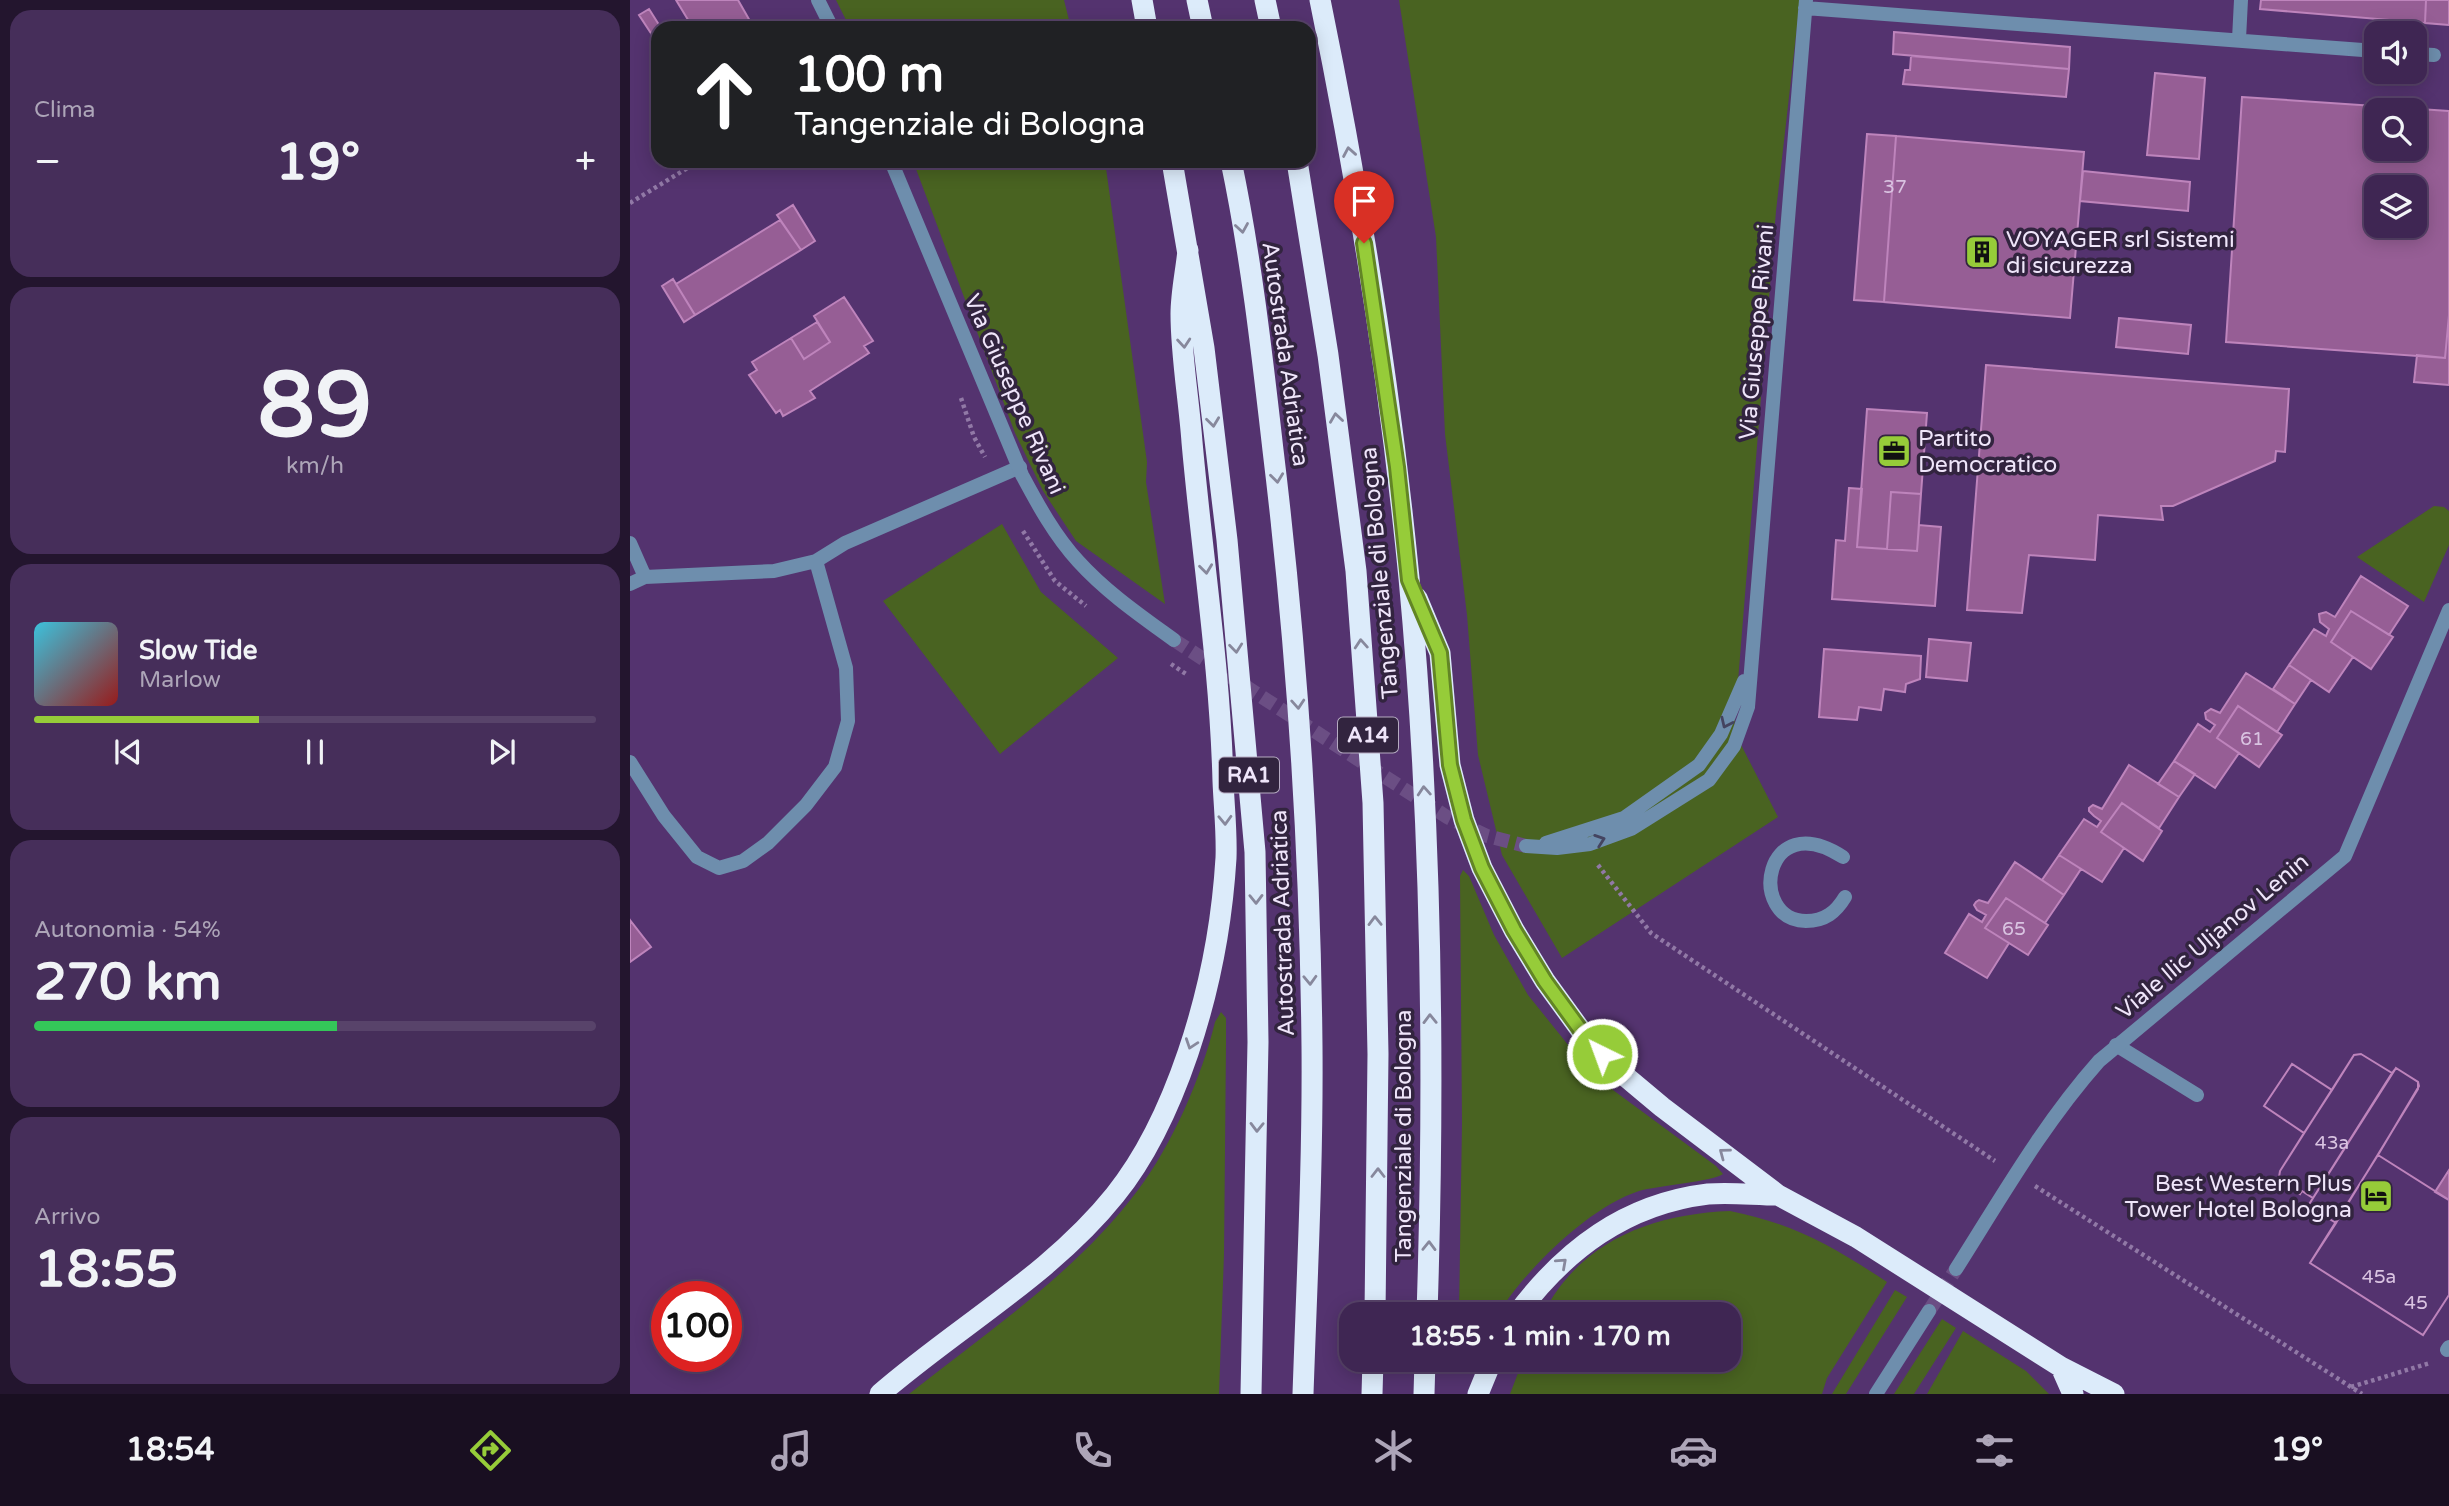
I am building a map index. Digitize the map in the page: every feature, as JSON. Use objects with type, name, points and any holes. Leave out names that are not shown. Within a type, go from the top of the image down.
[{"type":"highway","points":[[1143,0],[1146,21]]},
{"type":"highway","points":[[1197,0],[1202,21]]},
{"type":"highway","points":[[1265,0],[1270,21]]},
{"type":"highway","name":"Tangenziale di Bologna","points":[[1320,0],[1378,331],[1409,580],[1426,830],[1431,1059],[1427,1302]]},
{"type":"highway","name":"RA1","points":[[1173,168],[1204,348],[1227,540],[1255,852],[1258,1042],[1251,1394]]},
{"type":"highway","name":"Autostrada Adriatica","points":[[1232,168],[1263,368],[1289,578],[1306,806],[1312,1047],[1303,1394]]},
{"type":"highway","name":"Autostrada Adriatica","points":[[1298,168],[1328,355],[1356,571],[1372,789],[1378,1054],[1375,1302]]},
{"type":"highway","points":[[880,1394],[1035,1273],[1088,1227],[1135,1167],[1156,1130],[1179,1079],[1196,1030],[1213,962],[1226,857],[1221,718],[1181,313],[1188,250]]},
{"type":"highway","points":[[1409,580],[1440,653],[1450,765],[1464,820],[1482,868],[1514,930],[1545,981],[1585,1036],[1619,1071],[1662,1107],[1778,1195],[1856,1237],[2061,1367],[2115,1394]]},
{"type":"highway","points":[[1526,1302],[1540,1283],[1560,1264],[1586,1242],[1619,1221],[1660,1205],[1708,1194],[1778,1195]]},
{"type":"highway","points":[[2061,1367],[2073,1394]]},
{"type":"highway","points":[[1372,1394],[1373,1372]]},
{"type":"highway","points":[[1424,1394],[1425,1372]]},
{"type":"highway","points":[[1478,1394],[1487,1372]]},
{"type":"street","points":[[818,0],[828,21]]},
{"type":"street","points":[[2239,39],[2241,0]]},
{"type":"street","name":"Via Giuseppe Rivani","points":[[1529,846],[1624,818],[1699,765],[1721,734],[1741,692],[1751,660],[1805,4],[2364,50]]},
{"type":"street","points":[[2427,55],[2434,55]]},
{"type":"street","name":"Via Giuseppe Rivani","points":[[894,168],[1020,467],[1044,516],[1077,561],[1116,597],[1174,640]]},
{"type":"street","points":[[630,584],[645,577],[774,571],[816,561],[845,543],[1020,467]]},
{"type":"street","points":[[630,543],[645,577]]},
{"type":"street","points":[[630,762],[664,816],[697,857],[719,868],[743,861],[768,843],[806,805],[835,766],[848,721],[845,668],[816,561]]},
{"type":"street","name":"Viale Ilic Uljanov Lenin","points":[[1956,1269],[2070,1094],[2116,1045],[2345,856],[2449,610]]},
{"type":"street","points":[[1843,857],[1821,844],[1796,844],[1785,850],[1777,859],[1771,870],[1770,883],[1778,906],[1801,921],[1815,921],[1827,917],[1838,908],[1845,897]]},
{"type":"street","points":[[2116,1045],[2197,1095]]},
{"type":"street","points":[[1876,1394],[1929,1311]]},
{"type":"path","points":[[630,203],[688,168]]},
{"type":"path","points":[[1595,857],[1651,933],[2016,1174],[2362,1394]]},
{"type":"path","points":[[2351,1387],[2436,1361],[2448,1349]]},
{"type":"green space","points":[[836,0],[1064,0],[1069,21],[846,21]]},
{"type":"green space","points":[[1399,0],[1800,0],[1776,211],[1734,731],[1778,817],[1562,958],[1502,855],[1478,755],[1467,615],[1445,434],[1436,237]]},
{"type":"green space","points":[[916,168],[1106,168],[1147,462],[1146,482],[1165,604],[1076,541],[1043,491],[1015,433]]},
{"type":"green space","points":[[2434,506],[2444,507],[2449,511],[2449,545],[2424,602],[2357,557]]},
{"type":"green space","points":[[1002,524],[1041,592],[1118,658],[1000,754],[883,601]]},
{"type":"green space","points":[[1463,870],[1469,876],[1494,935],[1528,995],[1569,1046],[1613,1090],[1716,1166],[1723,1174],[1709,1179],[1639,1191],[1620,1199],[1580,1225],[1560,1242],[1524,1278],[1506,1302],[1459,1302],[1462,1123],[1460,876]]},
{"type":"green space","points":[[1221,1012],[1226,1018],[1226,1045],[1224,1254],[1219,1394],[909,1394],[1060,1274],[1114,1220],[1151,1172],[1174,1131],[1194,1087],[1215,1022]]},
{"type":"green space","points":[[1730,1211],[1794,1230],[1887,1282],[1827,1378],[1822,1394],[1510,1394],[1518,1372],[1741,1372],[1741,1302],[1550,1302],[1577,1268],[1598,1250],[1621,1236],[1673,1218]]},
{"type":"green space","points":[[1895,1290],[1907,1297],[1846,1394],[1832,1394]]},
{"type":"green space","points":[[1942,1319],[1956,1328],[1914,1394],[1894,1394]]},
{"type":"green space","points":[[1963,1331],[2026,1371],[2049,1394],[1927,1394]]},
{"type":"building","points":[[676,0],[738,0],[750,21],[689,21]]},
{"type":"building","points":[[2261,0],[2426,0],[2425,21],[2260,9]]},
{"type":"building","points":[[2426,0],[2449,0],[2449,25],[2425,21]]},
{"type":"building","points":[[649,9],[657,21],[651,21],[651,33],[639,15]]},
{"type":"building","points":[[1894,32],[2070,47],[2069,69],[1893,54]]},
{"type":"building","points":[[1911,56],[2069,69],[2066,97],[1903,84],[1905,70],[1910,70]]},
{"type":"building","points":[[2155,73],[2205,78],[2199,159],[2147,155]]},
{"type":"building","points":[[2242,97],[2364,105],[2364,161],[2427,161],[2427,110],[2449,111],[2449,315],[2445,358],[2226,342]]},
{"type":"building","points":[[1867,134],[1896,136],[1884,302],[1854,300]]},
{"type":"building","name":"VOYAGER srl Sistemi di sicurezza","points":[[1896,136],[2084,152],[2070,318],[1884,302]]},
{"type":"building","points":[[2083,171],[2190,182],[2188,211],[2080,201]]},
{"type":"building","points":[[793,205],[815,241],[801,250],[777,215]]},
{"type":"building","points":[[780,220],[801,250],[695,315],[676,284]]},
{"type":"building","points":[[673,279],[695,315],[684,322],[662,286]]},
{"type":"building","points":[[844,297],[873,341],[864,346],[869,353],[810,391],[815,398],[783,416],[780,410],[776,413],[749,375],[757,370],[752,362],[791,338],[804,359],[830,342],[814,316]]},
{"type":"building","points":[[2449,315],[2449,385],[2414,382],[2417,355],[2445,358]]},
{"type":"building","points":[[2119,318],[2191,325],[2188,354],[2116,347]]},
{"type":"building","points":[[817,322],[830,342],[804,359],[791,338]]},
{"type":"building","points":[[1986,365],[2289,389],[2285,452],[2276,451],[2275,461],[2173,506],[2161,506],[2163,520],[2098,515],[2095,560],[2029,555],[2022,613],[1967,610]]},
{"type":"building","name":"Partito Democratico","points":[[1867,409],[1927,413],[1921,494],[1891,492],[1887,549],[1857,547]]},
{"type":"building","points":[[1849,488],[1862,489],[1857,547],[1917,551],[1919,525],[1941,527],[1935,606],[1832,599],[1836,540],[1845,541]]},
{"type":"building","points":[[1891,492],[1921,494],[1917,551],[1887,549]]},
{"type":"building","points":[[2361,576],[2408,606],[2389,635],[2351,611],[2331,642],[2353,657],[2329,692],[2289,665],[2314,629],[2326,636],[2329,629],[2320,622],[2319,614],[2326,612],[2335,617]]},
{"type":"building","points":[[2351,611],[2393,637],[2371,669],[2331,642]]},
{"type":"building","points":[[1929,639],[1971,643],[1967,681],[1926,677]]},
{"type":"building","points":[[1824,649],[1921,656],[1920,679],[1906,684],[1905,692],[1884,689],[1881,710],[1859,707],[1857,720],[1819,717]]},
{"type":"building","points":[[2289,665],[2311,680],[2295,704],[2273,689]]},
{"type":"building","points":[[2246,673],[2295,704],[2277,732],[2238,706],[2217,738],[2239,753],[2215,788],[2174,761],[2198,724],[2210,732],[2215,725],[2206,719],[2205,713],[2211,709],[2220,713]]},
{"type":"building","points":[[2238,706],[2282,735],[2259,767],[2217,738]]},
{"type":"building","points":[[2174,761],[2195,774],[2179,797],[2158,784]]},
{"type":"building","points":[[2129,765],[2179,797],[2159,828],[2122,803],[2101,832],[2124,848],[2102,882],[2059,855],[2084,819],[2097,827],[2101,821],[2089,808],[2093,805],[2102,809]]},
{"type":"building","points":[[2122,803],[2162,831],[2143,861],[2101,832]]},
{"type":"building","points":[[2059,855],[2081,869],[2064,895],[2042,880]]},
{"type":"building","points":[[2015,862],[2064,895],[2045,923],[2006,898],[1985,928],[2009,943],[1987,978],[1945,953],[1969,914],[1982,922],[1986,915],[1974,905],[1979,900],[1988,903]]},
{"type":"building","points":[[2006,898],[2048,925],[2028,955],[1985,928]]},
{"type":"building","points":[[630,920],[651,947],[630,962]]},
{"type":"building","points":[[2361,1054],[2392,1073],[2313,1198],[2302,1191],[2300,1194],[2285,1184],[2279,1177],[2280,1171],[2354,1055]]},
{"type":"building","name":"Best Western Plus Tower Hotel Bologna","points":[[2361,1054],[2392,1073],[2396,1068],[2418,1082],[2419,1086],[2378,1155],[2449,1200],[2449,1295],[2423,1335],[2310,1263],[2336,1223],[2308,1206],[2313,1198],[2302,1191],[2300,1194],[2279,1177],[2304,1133],[2264,1106],[2292,1064],[2332,1090],[2354,1055]]},
{"type":"building","points":[[2292,1064],[2332,1090],[2304,1133],[2264,1106]]},
{"type":"building","points":[[2396,1068],[2418,1082],[2418,1089],[2336,1223],[2308,1206]]},
{"type":"building","points":[[2378,1155],[2449,1200],[2449,1295],[2423,1335],[2310,1263]]},
{"type":"building","points":[[2449,1170],[2449,1200],[2435,1192]]},
{"type":"tunnel","points":[[1174,640],[1447,817],[1487,836],[1526,846]]},
{"type":"tunnel","points":[[1929,1311],[1956,1269]]},
{"type":"place","name":"VOYAGER srl Sistemi di sicurezza","points":[[1982,252]]},
{"type":"place","name":"Partito Democratico","points":[[1894,451]]},
{"type":"place","name":"Best Western Plus Tower Hotel Bologna","points":[[2376,1196]]},
{"type":"route","points":[[1364,243],[1397,467],[1409,580],[1440,653],[1450,765],[1464,820],[1482,868],[1514,930],[1545,981],[1585,1036],[1602,1054]]}]
